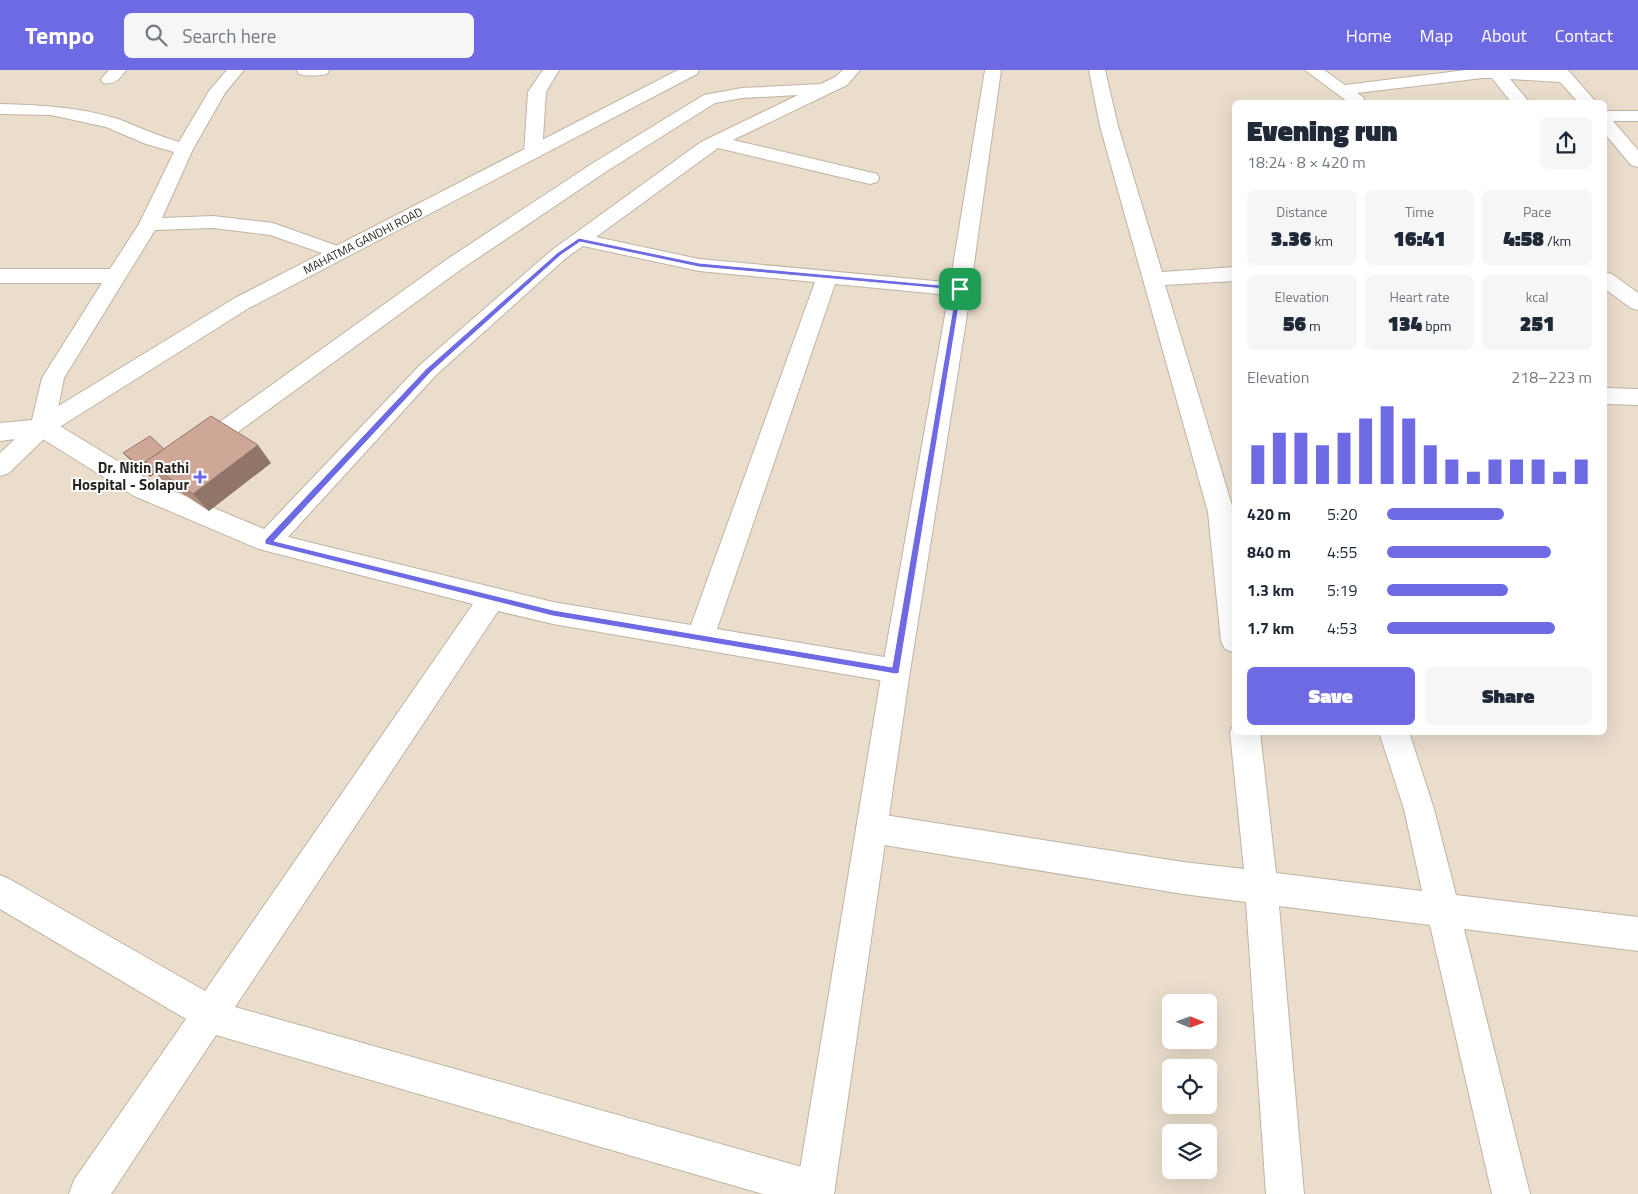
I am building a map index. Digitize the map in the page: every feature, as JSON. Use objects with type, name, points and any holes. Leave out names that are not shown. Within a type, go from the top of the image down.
[{"type":"street","points":[[0,467],[42,427],[53,378],[148,224],[184,149],[218,91],[236,70]]},
{"type":"street","points":[[305,70],[321,70]]},
{"type":"street","points":[[533,153],[537,92],[551,70]]},
{"type":"street","name":"MAHATMA GANDHI ROAD","points":[[42,427],[242,303],[691,70]]},
{"type":"street","points":[[268,542],[428,370],[559,254],[707,146],[840,81],[852,70]]},
{"type":"street","points":[[0,891],[224,1021],[816,1192],[896,671],[960,289],[993,70]]},
{"type":"street","points":[[1097,70],[1109,126],[1154,279],[1228,512],[1232,586]]},
{"type":"street","points":[[1313,70],[1356,100]]},
{"type":"street","points":[[1343,90],[1483,73],[1562,74],[1585,100]]},
{"type":"street","points":[[1497,74],[1518,100]]},
{"type":"street","points":[[183,460],[453,265],[600,167],[710,99],[742,93],[824,89]]},
{"type":"street","points":[[0,110],[51,110],[111,123],[152,140],[184,149]]},
{"type":"street","points":[[1607,116],[1638,116]]},
{"type":"street","points":[[1607,125],[1638,161]]},
{"type":"street","points":[[716,142],[870,178]]},
{"type":"street","points":[[148,224],[213,222],[273,229],[339,254]]},
{"type":"street","points":[[579,240],[699,265],[960,289]]},
{"type":"street","points":[[1154,279],[1232,274]]},
{"type":"street","points":[[0,276],[116,276]]},
{"type":"street","points":[[700,638],[826,277]]},
{"type":"street","points":[[1607,280],[1638,303]]},
{"type":"street","points":[[1607,396],[1638,397]]},
{"type":"street","points":[[0,432],[42,427],[268,542],[553,613],[896,671]]},
{"type":"street","points":[[88,1194],[492,598]]},
{"type":"street","points":[[1245,735],[1261,887],[1285,1194]]},
{"type":"street","points":[[1395,735],[1419,809],[1511,1194]]},
{"type":"street","points":[[872,828],[1183,878],[1638,934]]},
{"type":"building","points":[[211,416],[258,445],[193,494],[145,462]]},
{"type":"building","points":[[150,436],[164,449],[145,462],[147,464],[142,468],[123,453]]},
{"type":"place","name":"Dr. Nitin Rathi Hospital - Solapur","points":[[200,477]]},
{"type":"route","points":[[579,240],[699,265],[960,289],[896,671],[553,613],[268,542],[428,370],[559,254],[579,240]]}]
